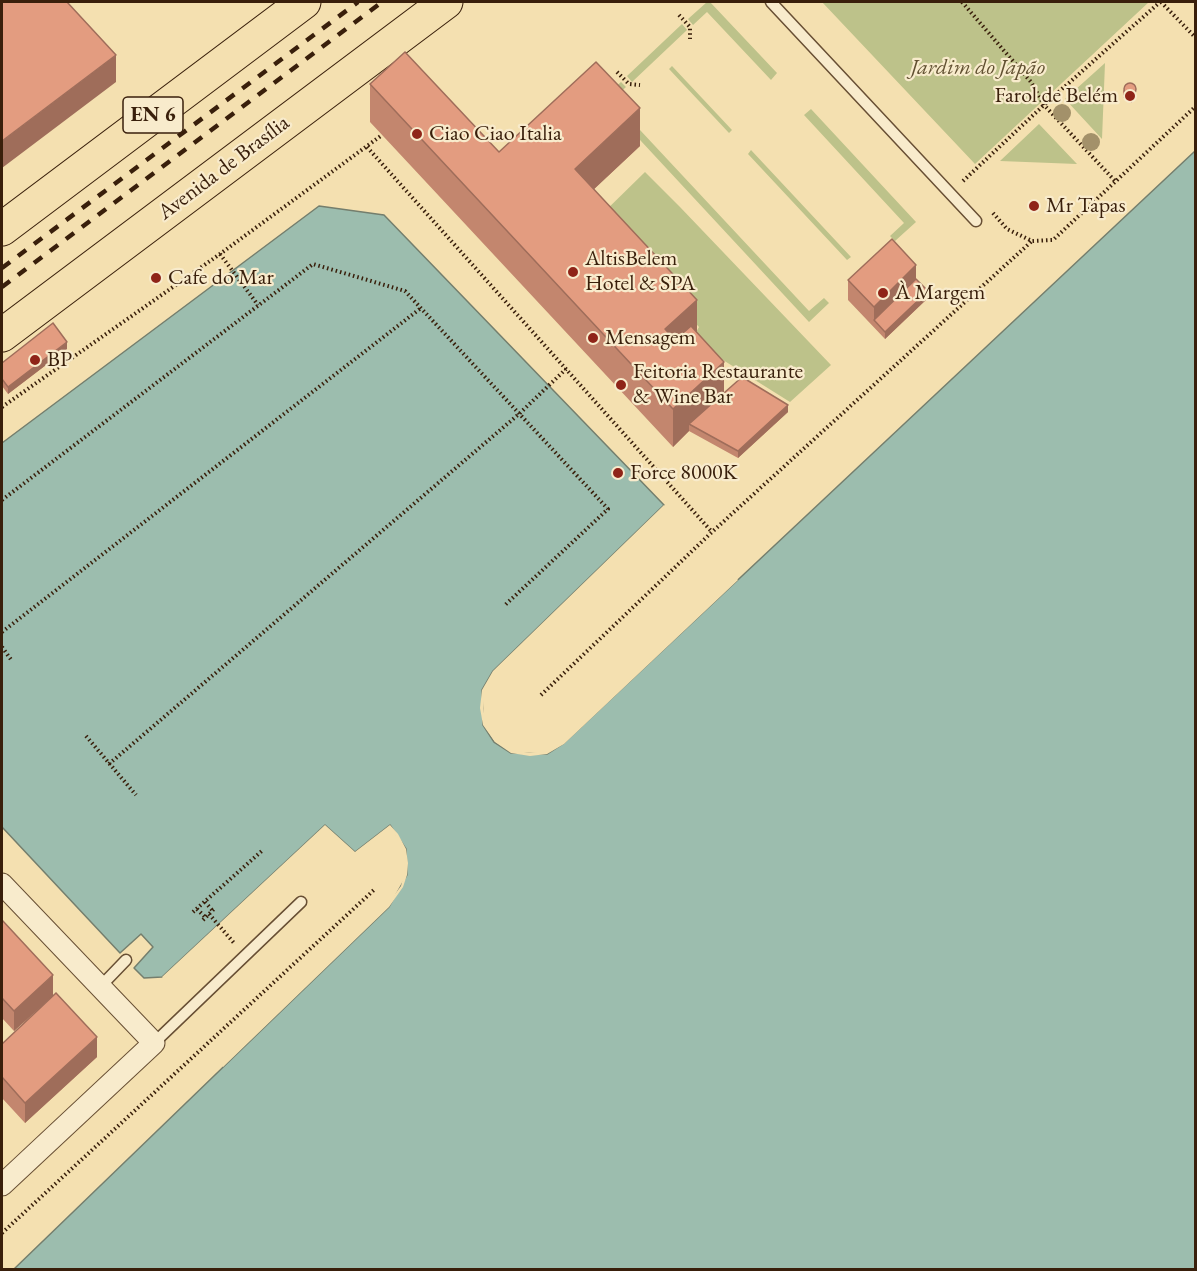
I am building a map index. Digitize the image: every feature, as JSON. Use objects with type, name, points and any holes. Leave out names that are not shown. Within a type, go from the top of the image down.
[{"type":"main road","name":"EN 6","points":[[2,229],[304,2]]},
{"type":"main road","name":"Avenida de Brasília","points":[[2,335],[446,2]]},
{"type":"street","points":[[2,884],[154,1043],[2,1185]]},
{"type":"lane","points":[[771,2],[976,220]]},
{"type":"lane","points":[[154,1043],[301,902]]},
{"type":"lane","points":[[100,987],[126,960]]},
{"type":"path","points":[[963,2],[1031,82],[1044,105],[1116,182]]},
{"type":"path","points":[[950,193],[1044,105],[1161,2],[1196,38]]},
{"type":"path","points":[[679,15],[690,27],[690,39]]},
{"type":"path","points":[[617,72],[629,84],[640,85]]},
{"type":"path","points":[[541,695],[712,532],[1032,242],[1053,240],[1196,106]]},
{"type":"path","points":[[2,407],[220,254],[382,135]]},
{"type":"path","points":[[367,147],[712,532]]},
{"type":"path","points":[[220,254],[258,305]]},
{"type":"path","points":[[2,500],[313,264],[405,291],[608,509],[504,606]]},
{"type":"path","points":[[2,632],[421,308]]},
{"type":"path","points":[[110,764],[519,414],[566,369]]},
{"type":"path","points":[[2,647],[12,662]]},
{"type":"path","points":[[86,736],[136,795]]},
{"type":"path","points":[[209,914],[195,910],[262,850]]},
{"type":"path","points":[[2,1233],[375,889]]},
{"type":"path","points":[[205,902],[209,914],[222,929]]},
{"type":"green space","points":[[707,2],[710,2],[777,73],[771,80],[707,12],[693,25],[688,19]]},
{"type":"green space","name":"Jardim do Japão","points":[[822,2],[1149,2],[975,164]]},
{"type":"green space","points":[[682,24],[687,30],[632,82],[627,76]]},
{"type":"green space","points":[[1105,63],[1102,139],[1065,99]]},
{"type":"green space","points":[[672,66],[732,130],[729,133],[669,69]]},
{"type":"green space","points":[[621,82],[626,87],[612,100],[809,311],[824,298],[829,303],[809,322],[602,99]]},
{"type":"green space","points":[[811,109],[916,222],[895,241],[890,236],[904,223],[804,115]]},
{"type":"green space","points":[[1039,124],[1077,164],[1000,161]]},
{"type":"green space","points":[[751,150],[851,257],[847,260],[748,154]]},
{"type":"green space","points":[[645,172],[831,365],[790,402],[715,355],[695,334],[699,327],[598,218]]},
{"type":"shaded area","points":[[1195,151],[1195,1269],[14,1269],[389,907],[407,875],[406,849],[390,825],[355,852],[325,825],[162,977],[144,978],[134,968],[153,947],[141,934],[120,953],[2,827],[2,443],[319,206],[384,215],[664,505],[493,671],[482,690],[483,725],[494,742],[511,753],[547,754],[564,743]]},
{"type":"pier","points":[[664,505],[666,507],[495,673],[485,691],[483,708],[486,724],[497,740],[512,750],[530,753],[546,751],[562,741],[736,578],[738,580],[564,744],[547,754],[530,756],[511,753],[495,742],[483,725],[480,708],[482,690],[493,671]]},
{"type":"pier","points":[[325,825],[355,852],[390,825],[406,849],[408,863],[403,887],[389,907],[223,1067],[221,1064],[387,905],[401,886],[405,864],[403,850],[390,829],[355,855],[325,829],[164,979],[162,977]]},
{"type":"building","points":[[2,2],[67,2],[116,55],[2,141]]},
{"type":"building","name":"AltisBelem Hotel & SPA","points":[[405,52],[499,152],[596,62],[640,108],[575,169],[697,300],[665,329],[675,340],[691,326],[724,362],[673,409],[370,84]]},
{"type":"building","points":[[1132,83],[1136,89],[1132,95],[1128,95],[1124,87]]},
{"type":"building","points":[[892,239],[916,265],[874,307],[848,280]]},
{"type":"building","points":[[916,279],[928,291],[885,332],[874,320]]},
{"type":"building","points":[[53,323],[67,342],[8,387],[2,379],[2,363]]},
{"type":"building","points":[[742,377],[788,405],[738,451],[689,424]]},
{"type":"building","points":[[2,920],[53,975],[14,1011],[2,998]]},
{"type":"building","points":[[56,993],[97,1037],[25,1103],[2,1077],[2,1044]]},
{"type":"railway","points":[[2,268],[358,2]]},
{"type":"railway","points":[[2,287],[382,2]]},
{"type":"place","name":"Farol de Belém","points":[[1130,96]]},
{"type":"place","name":"Ciao Ciao Italia","points":[[417,134]]},
{"type":"place","name":"Mr Tapas","points":[[1034,206]]},
{"type":"place","name":"AltisBelem Hotel & SPA","points":[[573,272]]},
{"type":"place","name":"Cafe do Mar","points":[[156,278]]},
{"type":"place","name":"À Margem","points":[[883,293]]},
{"type":"place","name":"Mensagem","points":[[593,338]]},
{"type":"place","name":"BP","points":[[35,360]]},
{"type":"place","name":"Feitoria Restaurante & Wine Bar","points":[[621,385]]},
{"type":"place","name":"Force 8000K","points":[[618,473]]}]
